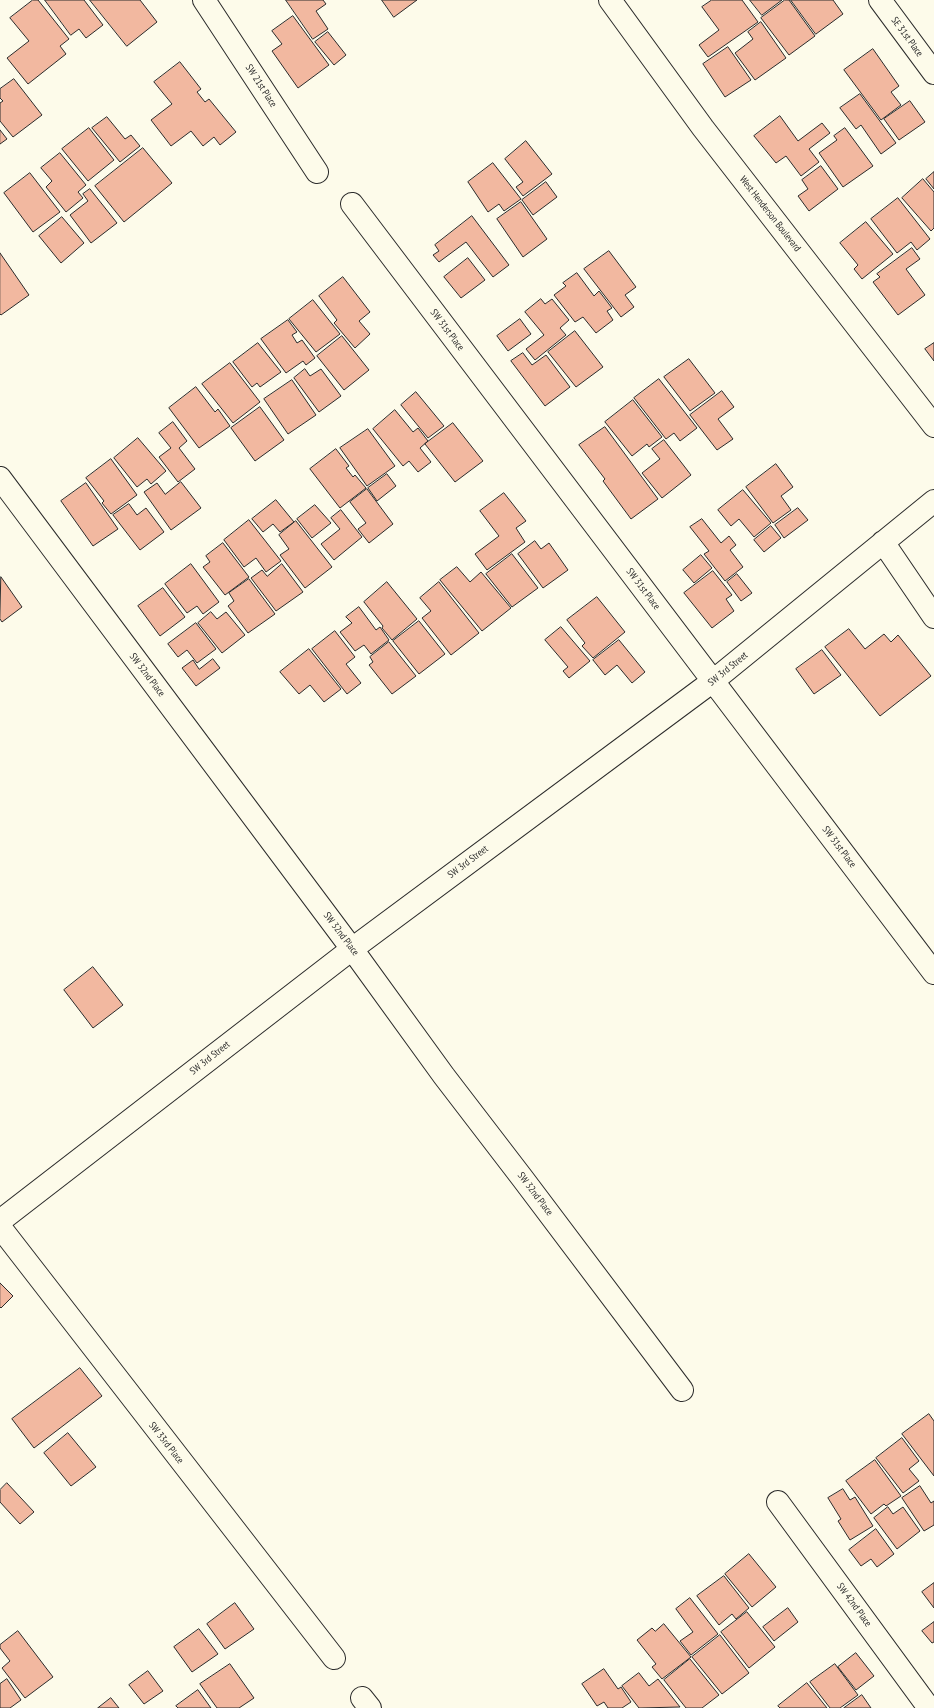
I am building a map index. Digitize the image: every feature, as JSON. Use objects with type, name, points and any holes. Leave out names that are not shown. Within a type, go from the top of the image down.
[{"type":"street","name":"SW 21st Place","points":[[204,0],[317,172]]},
{"type":"street","name":"West Henderson Boulevard","points":[[610,0],[708,134],[934,426]]},
{"type":"street","name":"SE 31st Place","points":[[880,0],[934,73]]},
{"type":"street","name":"SW 31st Place","points":[[352,204],[934,973]]},
{"type":"street","name":"SW 32nd Place","points":[[0,478],[352,949],[444,1076],[682,1390]]},
{"type":"street","name":"SW 3rd Street","points":[[0,1221],[352,949],[713,681],[934,501]]},
{"type":"street","points":[[883,542],[934,617]]},
{"type":"street","name":"SW 33rd Place","points":[[0,1227],[334,1658]]},
{"type":"street","name":"SW 42nd Place","points":[[778,1502],[929,1708]]},
{"type":"building","points":[[33,0],[38,0],[69,39],[60,46],[66,54],[28,84],[7,58],[29,41],[10,18]]},
{"type":"building","points":[[45,0],[84,0],[103,25],[86,38],[79,29],[71,35]]},
{"type":"building","points":[[90,0],[140,0],[157,22],[127,46]]},
{"type":"building","points":[[286,0],[323,0],[326,4],[316,11],[328,29],[313,39]]},
{"type":"building","points":[[382,0],[417,0],[394,17]]},
{"type":"building","points":[[712,0],[742,0],[758,22],[708,57],[699,45],[719,30],[702,7]]},
{"type":"building","points":[[750,0],[782,0],[762,15]]},
{"type":"building","points":[[785,0],[789,0],[815,36],[789,55],[761,18]]},
{"type":"building","points":[[791,0],[833,0],[843,14],[816,34]]},
{"type":"building","points":[[293,16],[329,65],[298,88],[272,51],[282,44],[272,31]]},
{"type":"building","points":[[761,22],[786,58],[755,80],[735,53],[753,39],[748,32]]},
{"type":"building","points":[[328,32],[346,55],[334,65],[315,42]]},
{"type":"building","points":[[728,47],[751,80],[725,97],[703,64]]},
{"type":"building","points":[[873,49],[899,86],[891,92],[901,105],[881,120],[844,70]]},
{"type":"building","points":[[180,62],[201,89],[197,92],[205,102],[209,99],[236,132],[220,145],[214,137],[203,146],[191,131],[171,146],[151,120],[172,104],[154,82]]},
{"type":"building","points":[[14,79],[42,115],[13,137],[0,121],[0,103],[3,101],[0,98],[0,89]]},
{"type":"building","points":[[860,94],[896,143],[881,154],[861,125],[856,129],[840,108]]},
{"type":"building","points":[[910,101],[925,122],[899,140],[884,119]]},
{"type":"building","points":[[780,116],[798,141],[822,123],[830,133],[809,149],[819,162],[801,176],[786,156],[776,163],[754,136]]},
{"type":"building","points":[[107,117],[125,139],[131,135],[140,146],[120,162],[92,128]]},
{"type":"building","points":[[89,128],[114,160],[88,181],[62,149]]},
{"type":"building","points":[[845,128],[873,166],[843,187],[819,153],[837,140],[834,136]]},
{"type":"building","points":[[0,130],[7,139],[0,144]]},
{"type":"building","points":[[526,141],[552,174],[523,196],[516,187],[523,182],[505,159]]},
{"type":"building","points":[[143,148],[172,183],[124,222],[95,186]]},
{"type":"building","points":[[60,153],[86,185],[78,192],[83,198],[66,212],[46,187],[52,181],[41,168]]},
{"type":"building","points":[[493,163],[521,199],[504,211],[499,204],[488,212],[468,182]]},
{"type":"building","points":[[821,166],[838,189],[809,211],[798,196],[808,189],[802,180]]},
{"type":"building","points":[[934,172],[934,189],[926,179]]},
{"type":"building","points":[[30,173],[60,212],[33,232],[4,193]]},
{"type":"building","points":[[923,179],[934,192],[934,228],[931,231],[902,198]]},
{"type":"building","points":[[546,182],[557,197],[533,215],[522,200]]},
{"type":"building","points":[[90,189],[117,223],[91,243],[70,215],[88,201],[83,194]]},
{"type":"building","points":[[898,198],[930,239],[917,250],[911,242],[897,253],[871,219]]},
{"type":"building","points":[[521,202],[547,239],[523,257],[497,219]]},
{"type":"building","points":[[472,216],[509,265],[493,277],[466,242],[439,262],[433,255],[439,251],[435,245]]},
{"type":"building","points":[[62,217],[84,243],[61,263],[39,236]]},
{"type":"building","points":[[866,222],[893,254],[862,279],[854,269],[858,265],[840,243]]},
{"type":"building","points":[[912,248],[920,259],[906,269],[925,295],[898,315],[873,282],[880,277],[877,274]]},
{"type":"building","points":[[609,251],[636,287],[625,295],[634,307],[621,317],[584,269]]},
{"type":"building","points":[[0,253],[29,295],[1,315],[0,314]]},
{"type":"building","points":[[468,258],[485,280],[461,298],[444,277]]},
{"type":"building","points":[[577,273],[594,296],[599,291],[612,308],[607,311],[613,320],[596,333],[583,317],[575,322],[554,295],[566,286],[563,283]]},
{"type":"building","points":[[343,277],[370,312],[359,321],[370,334],[355,348],[334,323],[337,320],[319,296]]},
{"type":"building","points":[[541,299],[545,304],[552,299],[569,320],[560,328],[566,335],[535,360],[526,349],[544,335],[525,312]]},
{"type":"building","points":[[313,300],[340,334],[316,352],[289,319]]},
{"type":"building","points":[[520,319],[531,334],[508,351],[497,336]]},
{"type":"building","points":[[288,320],[297,332],[292,335],[297,343],[302,340],[315,358],[306,365],[303,361],[286,373],[261,339]]},
{"type":"building","points":[[575,331],[603,367],[576,387],[548,352]]},
{"type":"building","points":[[342,336],[369,370],[344,390],[317,356]]},
{"type":"building","points":[[258,343],[281,372],[260,387],[257,383],[252,387],[233,362]]},
{"type":"building","points":[[934,343],[934,361],[925,349]]},
{"type":"building","points":[[523,353],[532,365],[546,355],[570,387],[545,406],[511,361]]},
{"type":"building","points":[[689,359],[715,393],[690,411],[664,377]]},
{"type":"building","points":[[230,363],[260,402],[233,423],[202,384]]},
{"type":"building","points":[[305,369],[310,376],[321,369],[341,396],[319,412],[294,378]]},
{"type":"building","points":[[659,379],[697,428],[680,441],[674,433],[666,439],[634,398]]},
{"type":"building","points":[[292,380],[316,415],[288,434],[264,399]]},
{"type":"building","points":[[196,387],[215,412],[218,409],[230,426],[199,448],[169,408]]},
{"type":"building","points":[[722,391],[734,407],[718,419],[733,439],[717,450],[690,415]]},
{"type":"building","points":[[416,392],[444,426],[428,438],[401,405]]},
{"type":"building","points":[[633,400],[662,437],[649,447],[647,444],[632,456],[605,422]]},
{"type":"building","points":[[260,407],[284,440],[255,461],[231,428]]},
{"type":"building","points":[[395,410],[413,432],[418,428],[428,441],[420,448],[431,462],[418,472],[409,461],[403,466],[373,429]]},
{"type":"building","points":[[173,422],[187,441],[179,448],[195,469],[178,482],[159,457],[171,448],[159,433]]},
{"type":"building","points":[[453,423],[483,461],[455,482],[425,444]]},
{"type":"building","points":[[605,427],[658,499],[631,519],[603,481],[605,479],[579,445]]},
{"type":"building","points":[[368,429],[395,466],[367,486],[340,448]]},
{"type":"building","points":[[138,438],[166,471],[151,484],[147,479],[137,487],[114,458]]},
{"type":"building","points":[[664,440],[691,475],[662,498],[642,473],[660,459],[652,449]]},
{"type":"building","points":[[336,449],[349,466],[346,468],[353,477],[355,475],[366,488],[340,508],[310,469]]},
{"type":"building","points":[[111,459],[137,495],[111,514],[102,503],[104,501],[86,478]]},
{"type":"building","points":[[776,464],[793,487],[781,496],[791,510],[773,523],[746,487]]},
{"type":"building","points":[[387,474],[396,486],[377,501],[368,488]]},
{"type":"building","points":[[181,482],[201,508],[171,530],[144,492],[157,483],[165,494]]},
{"type":"building","points":[[86,483],[118,529],[93,546],[61,501]]},
{"type":"building","points":[[367,489],[393,524],[369,543],[358,529],[366,523],[350,502]]},
{"type":"building","points":[[743,490],[771,523],[754,537],[739,519],[731,526],[718,510]]},
{"type":"building","points":[[504,493],[526,521],[516,528],[525,542],[487,570],[475,554],[499,536],[480,511]]},
{"type":"building","points":[[276,500],[294,522],[280,532],[273,524],[263,532],[252,519]]},
{"type":"building","points":[[129,504],[137,515],[146,508],[164,532],[140,550],[113,515]]},
{"type":"building","points":[[315,505],[331,523],[312,538],[297,519]]},
{"type":"building","points":[[798,508],[808,520],[784,538],[775,525]]},
{"type":"building","points":[[341,510],[362,537],[334,560],[321,544],[340,529],[331,518]]},
{"type":"building","points":[[702,519],[721,543],[729,536],[736,545],[730,550],[743,567],[725,581],[704,554],[709,551],[690,527]]},
{"type":"building","points":[[249,520],[281,561],[266,572],[256,558],[244,567],[224,540]]},
{"type":"building","points":[[296,521],[332,567],[305,588],[280,555],[289,549],[279,535]]},
{"type":"building","points":[[771,526],[781,538],[764,552],[754,540]]},
{"type":"building","points":[[535,541],[541,549],[549,543],[568,570],[543,588],[518,554]]},
{"type":"building","points":[[223,543],[249,577],[225,595],[203,567],[210,562],[206,556]]},
{"type":"building","points":[[512,554],[538,588],[512,607],[486,574]]},
{"type":"building","points":[[701,555],[712,568],[694,583],[683,570]]},
{"type":"building","points":[[191,564],[219,602],[203,614],[197,606],[187,613],[165,584]]},
{"type":"building","points":[[282,564],[303,592],[276,611],[251,578],[262,570],[267,576]]},
{"type":"building","points":[[457,567],[470,582],[481,572],[511,608],[482,631],[440,580]]},
{"type":"building","points":[[713,571],[732,595],[726,599],[734,611],[712,628],[684,593]]},
{"type":"building","points":[[737,574],[752,593],[741,601],[727,582]]},
{"type":"building","points":[[1,577],[22,607],[2,622],[0,619]]},
{"type":"building","points":[[249,579],[275,614],[248,633],[228,606],[234,601],[229,593]]},
{"type":"building","points":[[387,582],[417,619],[392,640],[364,602]]},
{"type":"building","points":[[439,582],[479,633],[451,655],[422,618],[431,611],[420,598]]},
{"type":"building","points":[[163,588],[185,617],[160,636],[138,606]]},
{"type":"building","points":[[597,597],[625,632],[593,658],[582,646],[585,643],[567,620]]},
{"type":"building","points":[[359,607],[376,630],[380,627],[389,640],[371,654],[364,645],[355,651],[340,632],[352,623],[346,617]]},
{"type":"building","points":[[211,612],[217,619],[226,612],[245,635],[222,653],[198,623]]},
{"type":"building","points":[[419,621],[445,654],[419,674],[393,641]]},
{"type":"building","points":[[196,623],[216,649],[197,663],[187,650],[178,657],[168,644]]},
{"type":"building","points":[[561,627],[590,661],[569,678],[563,671],[568,667],[545,640]]},
{"type":"building","points":[[849,629],[865,649],[884,634],[891,642],[898,635],[931,676],[880,716],[825,647]]},
{"type":"building","points":[[335,631],[355,657],[346,664],[361,683],[347,694],[312,649]]},
{"type":"building","points":[[619,640],[645,672],[632,683],[617,665],[605,675],[593,660]]},
{"type":"building","points":[[389,642],[416,676],[392,694],[369,665],[373,662],[370,657]]},
{"type":"building","points":[[309,649],[341,689],[324,702],[310,685],[299,694],[280,672]]},
{"type":"building","points":[[822,650],[841,675],[814,694],[796,669]]},
{"type":"building","points":[[213,659],[220,668],[196,686],[182,668],[193,660],[199,669]]},
{"type":"building","points":[[93,967],[123,1005],[93,1028],[64,990]]},
{"type":"building","points":[[0,1283],[13,1296],[1,1308],[0,1307]]},
{"type":"building","points":[[80,1368],[102,1396],[34,1448],[12,1419]]},
{"type":"building","points":[[929,1414],[934,1421],[934,1476],[902,1434]]},
{"type":"building","points":[[68,1433],[96,1467],[71,1486],[44,1453]]},
{"type":"building","points":[[902,1438],[919,1461],[909,1469],[919,1481],[903,1493],[876,1458]]},
{"type":"building","points":[[875,1460],[901,1496],[886,1506],[884,1504],[871,1514],[846,1481]]},
{"type":"building","points":[[7,1483],[34,1512],[20,1524],[0,1502],[0,1490]]},
{"type":"building","points":[[920,1486],[931,1503],[934,1501],[934,1525],[924,1531],[902,1498]]},
{"type":"building","points":[[843,1489],[850,1500],[855,1497],[873,1526],[850,1540],[838,1521],[841,1519],[828,1498]]},
{"type":"building","points":[[888,1507],[893,1514],[903,1507],[920,1531],[897,1549],[874,1518]]},
{"type":"building","points":[[876,1529],[894,1554],[877,1567],[871,1559],[861,1566],[849,1550]]},
{"type":"building","points":[[749,1554],[776,1587],[752,1607],[725,1574]]},
{"type":"building","points":[[724,1576],[749,1608],[736,1619],[732,1614],[719,1625],[697,1596]]},
{"type":"building","points":[[934,1583],[934,1608],[922,1592]]},
{"type":"building","points":[[690,1598],[718,1634],[691,1655],[680,1641],[693,1632],[676,1609]]},
{"type":"building","points":[[235,1603],[254,1629],[225,1649],[207,1624]]},
{"type":"building","points":[[788,1608],[798,1622],[774,1641],[763,1627]]},
{"type":"building","points":[[747,1612],[775,1647],[749,1668],[721,1632]]},
{"type":"building","points":[[934,1622],[934,1642],[932,1643],[922,1631]]},
{"type":"building","points":[[664,1624],[691,1657],[662,1679],[652,1667],[656,1664],[637,1640],[652,1628],[655,1631]]},
{"type":"building","points":[[199,1629],[218,1654],[192,1672],[174,1647]]},
{"type":"building","points":[[18,1631],[53,1677],[25,1698],[2,1668],[10,1661],[0,1648],[0,1645]]},
{"type":"building","points":[[720,1635],[749,1673],[722,1694],[692,1657]]},
{"type":"building","points":[[856,1653],[874,1676],[856,1690],[838,1667]]},
{"type":"building","points":[[690,1659],[719,1695],[702,1708],[686,1708],[664,1680]]},
{"type":"building","points":[[230,1664],[254,1698],[239,1708],[217,1708],[200,1684]]},
{"type":"building","points":[[835,1664],[858,1695],[840,1708],[830,1708],[810,1682]]},
{"type":"building","points":[[604,1669],[618,1689],[621,1687],[631,1702],[622,1708],[608,1708],[604,1702],[597,1706],[582,1684]]},
{"type":"building","points":[[148,1671],[163,1691],[144,1704],[129,1685]]},
{"type":"building","points":[[639,1673],[649,1686],[658,1679],[680,1707],[639,1708],[622,1686]]},
{"type":"building","points":[[7,1679],[21,1700],[10,1708],[0,1708],[0,1684]]},
{"type":"building","points":[[807,1683],[827,1708],[780,1708],[778,1706]]},
{"type":"building","points":[[198,1690],[211,1708],[178,1708],[176,1706]]},
{"type":"building","points":[[862,1695],[871,1708],[844,1708]]},
{"type":"building","points":[[111,1698],[119,1708],[98,1708]]}]
